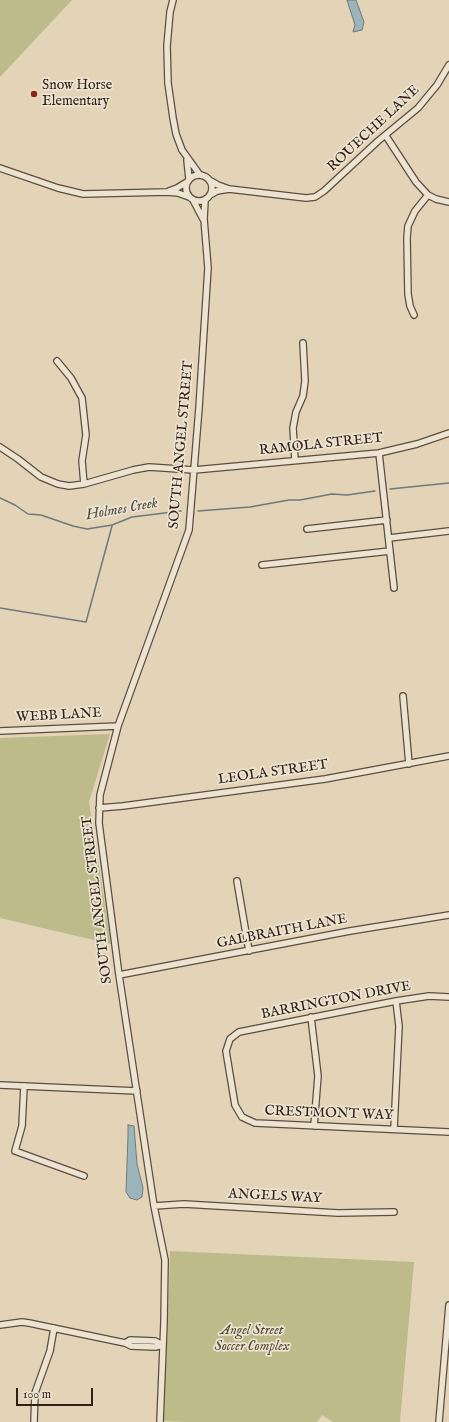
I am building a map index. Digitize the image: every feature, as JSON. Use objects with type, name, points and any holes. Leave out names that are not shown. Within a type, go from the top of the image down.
[{"type":"street","points":[[173,0],[170,12],[167,46],[168,83],[176,134],[187,158],[200,175],[229,189]]},
{"type":"street","name":"ROUECHE LANE","points":[[229,189],[306,198],[315,197],[324,191],[418,108],[437,85],[449,66]]},
{"type":"street","points":[[386,136],[416,182],[428,195],[436,199],[449,202]]},
{"type":"street","points":[[187,158],[188,180],[186,189],[191,198]]},
{"type":"street","points":[[0,168],[58,188],[83,194],[167,192],[178,193],[196,201],[205,200],[217,191],[229,189]]},
{"type":"street","points":[[167,192],[177,188],[196,175],[200,175]]},
{"type":"street","points":[[209,180],[212,187],[210,195]]},
{"type":"street","points":[[414,315],[410,306],[408,294],[408,226],[414,212],[428,195]]},
{"type":"street","name":"SOUTH ANGEL STREET","points":[[191,198],[204,219]]},
{"type":"street","name":"SOUTH ANGEL STREET","points":[[160,1422],[165,1260],[154,1206],[119,975],[99,823],[99,808],[100,795],[118,726],[189,530],[208,268],[204,219],[205,200]]},
{"type":"street","points":[[295,460],[294,428],[296,412],[303,396],[305,381],[304,343]]},
{"type":"street","points":[[57,361],[71,378],[82,398],[86,435],[82,461],[84,484]]},
{"type":"street","name":"RAMOLA STREET","points":[[0,447],[40,477],[58,484],[70,486],[84,484],[149,467],[194,470],[379,453],[417,444],[449,433]]},
{"type":"street","points":[[379,453],[394,588]]},
{"type":"street","points":[[306,529],[387,520]]},
{"type":"street","points":[[389,538],[449,531]]},
{"type":"street","points":[[262,565],[390,551]]},
{"type":"street","points":[[403,696],[409,764]]},
{"type":"street","name":"WEBB LANE","points":[[0,731],[118,726]]},
{"type":"street","name":"LEOLA STREET","points":[[99,808],[325,779],[449,756]]},
{"type":"street","points":[[237,881],[248,951]]},
{"type":"street","name":"GALBRAITH LANE","points":[[119,975],[350,931],[449,915]]},
{"type":"street","name":"BARRINGTON DRIVE","points":[[230,1039],[239,1032],[312,1017],[429,996],[449,997]]},
{"type":"street","points":[[394,1129],[399,1026],[396,1001]]},
{"type":"street","points":[[312,1017],[318,1076],[314,1126]]},
{"type":"street","name":"CRESTMONT WAY","points":[[230,1039],[226,1051],[235,1105],[242,1117],[255,1124],[449,1132]]},
{"type":"street","points":[[0,1084],[137,1091]]},
{"type":"street","points":[[24,1086],[22,1126],[15,1151],[84,1176]]},
{"type":"street","name":"ANGELS WAY","points":[[154,1206],[184,1204],[338,1213],[394,1212]]},
{"type":"street","points":[[439,1422],[449,1305]]},
{"type":"street","points":[[0,1325],[22,1322],[125,1343],[131,1346],[155,1347],[163,1345]]},
{"type":"street","points":[[34,1422],[35,1392],[50,1351],[54,1328]]},
{"type":"green space","points":[[0,0],[72,0],[0,77]]},
{"type":"green space","points":[[110,734],[89,802],[111,944],[0,918],[0,738]]},
{"type":"green space","name":"Angel Street Soccer Complex","points":[[170,1251],[414,1262],[400,1422],[333,1422],[322,1415],[317,1422],[163,1421]]},
{"type":"water","points":[[347,0],[356,0],[364,22],[362,30],[353,32],[355,25]]},
{"type":"water","points":[[128,1125],[134,1126],[137,1164],[143,1188],[142,1197],[137,1200],[130,1198],[126,1192]]},
{"type":"waterway","name":"Holmes Creek","points":[[390,489],[449,483]]},
{"type":"waterway","name":"Holmes Creek","points":[[198,511],[250,507],[332,494],[347,495],[375,491]]},
{"type":"waterway","name":"Holmes Creek","points":[[0,498],[15,505],[28,514],[41,515],[73,526],[87,529],[112,525],[132,517],[181,511]]},
{"type":"waterway","points":[[0,608],[86,622],[112,526]]},
{"type":"place","name":"Snow Horse Elementary","points":[[34,94]]}]
